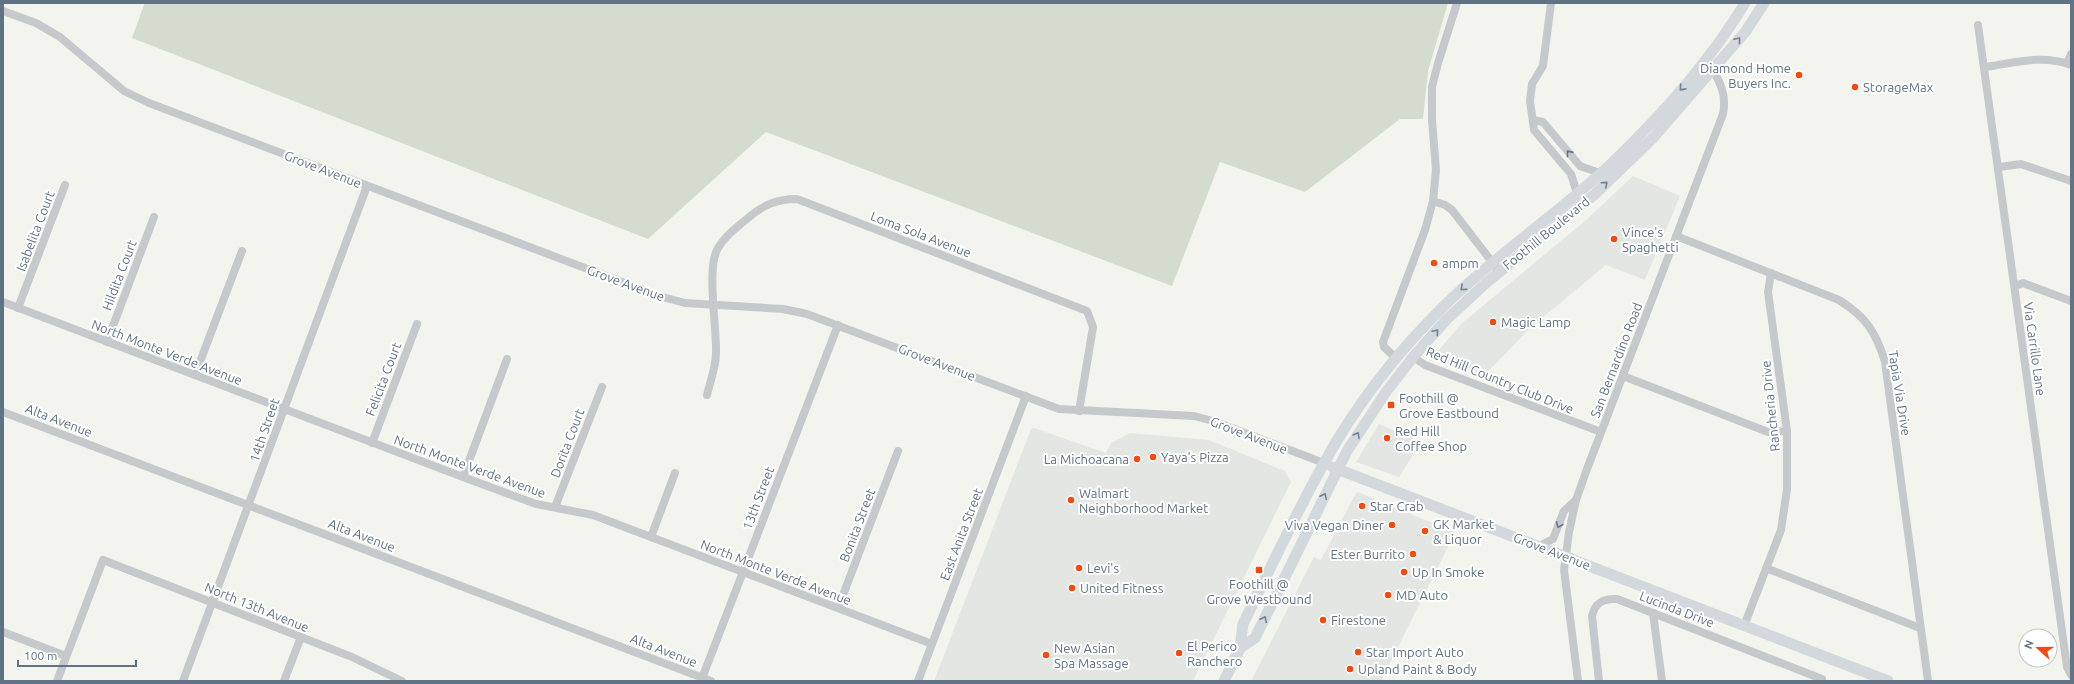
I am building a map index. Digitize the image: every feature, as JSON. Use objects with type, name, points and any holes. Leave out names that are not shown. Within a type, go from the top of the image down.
[{"type":"main road","name":"Foothill Boulevard","points":[[1240,648],[1255,638],[1338,469],[1360,430],[1386,392],[1413,357],[1496,267],[1600,173],[1653,120],[1707,58],[1733,23],[1745,3]]},
{"type":"main road","name":"Foothill Boulevard","points":[[1240,648],[1243,624],[1324,464],[1348,424],[1397,359],[1447,303],[1612,178],[1653,138],[1713,70],[1746,31],[1764,3]]},
{"type":"main road","name":"Grove Avenue","points":[[1324,464],[1888,681]]},
{"type":"main road","points":[[1224,681],[1240,648]]},
{"type":"street","points":[[1397,359],[1384,347],[1384,336],[1425,230],[1433,201],[1436,170],[1432,120],[1432,87],[1438,63],[1458,3]]},
{"type":"street","points":[[1551,3],[1543,66],[1532,84],[1530,101],[1534,130],[1571,174],[1577,193]]},
{"type":"street","name":"Grove Avenue","points":[[3,11],[36,23],[60,37],[124,91],[149,103],[659,296],[685,303],[714,306],[783,309],[838,325],[1056,408],[1079,411],[1194,416],[1213,421],[1324,464]]},
{"type":"street","name":"Via Carrillo Lane","points":[[1978,25],[1999,167],[2067,667],[2071,675]]},
{"type":"street","points":[[1985,67],[2039,59],[2052,59],[2069,64],[2071,54]]},
{"type":"street","name":"San Bernardino Road","points":[[1578,681],[1565,572],[1565,556],[1576,500],[1723,114],[1725,102],[1723,92],[1707,58]]},
{"type":"street","points":[[1533,120],[1543,122],[1580,166],[1600,173]]},
{"type":"street","points":[[1541,138],[1550,130]]},
{"type":"street","points":[[1999,167],[2021,164],[2071,181]]},
{"type":"street","points":[[1571,174],[1580,166]]},
{"type":"street","name":"Isabelita Court","points":[[18,308],[65,185]]},
{"type":"street","name":"14th Street","points":[[183,681],[367,186]]},
{"type":"street","name":"Loma Sola Avenue","points":[[707,395],[716,356],[712,268],[717,249],[728,235],[757,211],[771,202],[786,199],[797,199],[1087,311],[1093,327],[1079,411]]},
{"type":"street","points":[[1433,201],[1446,205],[1452,210],[1496,267]]},
{"type":"street","name":"Hildita Court","points":[[107,342],[154,217]]},
{"type":"street","name":"Tapia Via Drive","points":[[1676,236],[1839,300],[1860,314],[1872,329],[1885,362],[1928,681]]},
{"type":"street","points":[[195,375],[242,251]]},
{"type":"street","name":"Rancheria Drive","points":[[1744,626],[1782,522],[1787,488],[1787,431],[1768,292],[1771,273]]},
{"type":"street","points":[[2015,286],[2023,283],[2071,301]]},
{"type":"street","name":"North Monte Verde Avenue","points":[[3,302],[463,478],[536,504],[593,515],[932,644]]},
{"type":"street","name":"Felicita Court","points":[[372,443],[417,324]]},
{"type":"street","name":"13th Street","points":[[702,679],[838,325]]},
{"type":"street","name":"Red Hill Country Club Drive","points":[[1413,357],[1425,365],[1601,432]]},
{"type":"street","points":[[463,478],[507,359]]},
{"type":"street","points":[[1622,376],[1768,432],[1787,431]]},
{"type":"street","name":"Dorita Court","points":[[555,508],[602,387]]},
{"type":"street","name":"East Anita Street","points":[[918,681],[1026,396]]},
{"type":"street","name":"Alta Avenue","points":[[3,412],[702,679],[711,681]]},
{"type":"street","name":"Bonita Street","points":[[838,608],[898,451]]},
{"type":"street","points":[[651,537],[675,472]]},
{"type":"street","points":[[1540,546],[1553,539],[1564,511],[1576,500]]},
{"type":"street","name":"North 13th Avenue","points":[[66,656],[103,560],[301,637],[352,658],[388,678],[402,681]]},
{"type":"street","points":[[1766,568],[1920,628]]},
{"type":"street","name":"Lucinda Drive","points":[[1599,681],[1592,616],[1594,607],[1600,601],[1609,598],[1617,599],[1822,679]]},
{"type":"street","points":[[1653,613],[1662,681]]},
{"type":"street","points":[[3,632],[66,656],[57,681]]},
{"type":"street","points":[[284,681],[301,637]]},
{"type":"shaded area","points":[[143,3],[1448,3],[1428,71],[1423,119],[1400,119],[1305,192],[1220,162],[1172,286],[766,132],[648,239],[132,38],[144,5]]},
{"type":"shaded area","points":[[1633,176],[1680,196],[1645,280],[1606,265],[1530,328],[1482,378],[1432,358],[1461,324],[1586,220]]},
{"type":"shaded area","points":[[1379,424],[1421,442],[1399,477],[1356,462]]},
{"type":"shaded area","points":[[1034,428],[1106,453],[1111,443],[1130,433],[1209,440],[1285,471],[1291,482],[1193,681],[934,681],[1031,429]]},
{"type":"shaded area","points":[[1358,492],[1454,532],[1454,535],[1381,681],[1251,681],[1314,557],[1321,560],[1356,493]]},
{"type":"place","name":"Diamond Home Buyers Inc.","points":[[1799,75]]},
{"type":"place","name":"StorageMax","points":[[1855,87]]},
{"type":"place","name":"Vince's Spaghetti","points":[[1614,239]]},
{"type":"place","name":"ampm","points":[[1434,263]]},
{"type":"place","name":"Magic Lamp","points":[[1493,322]]},
{"type":"place","name":"Foothill @ Grove Eastbound","points":[[1391,405]]},
{"type":"place","name":"Red Hill Coffee Shop","points":[[1387,438]]},
{"type":"place","name":"Yaya's Pizza","points":[[1153,457]]},
{"type":"place","name":"La Michoacana","points":[[1137,459]]},
{"type":"place","name":"Walmart Neighborhood Market","points":[[1071,500]]},
{"type":"place","name":"Star Crab","points":[[1362,506]]},
{"type":"place","name":"Viva Vegan Diner","points":[[1392,525]]},
{"type":"place","name":"GK Market & Liquor","points":[[1425,531]]},
{"type":"place","name":"Ester Burrito","points":[[1413,554]]},
{"type":"place","name":"Levi's","points":[[1079,568]]},
{"type":"place","name":"Foothill @ Grove Westbound","points":[[1259,570]]},
{"type":"place","name":"Up In Smoke","points":[[1404,572]]},
{"type":"place","name":"United Fitness","points":[[1072,588]]},
{"type":"place","name":"MD Auto","points":[[1388,595]]},
{"type":"place","name":"Firestone","points":[[1323,620]]},
{"type":"place","name":"Star Import Auto","points":[[1358,652]]},
{"type":"place","name":"El Perico Ranchero","points":[[1179,653]]},
{"type":"place","name":"New Asian Spa Massage","points":[[1046,655]]},
{"type":"place","name":"Upland Paint & Body","points":[[1350,669]]}]
